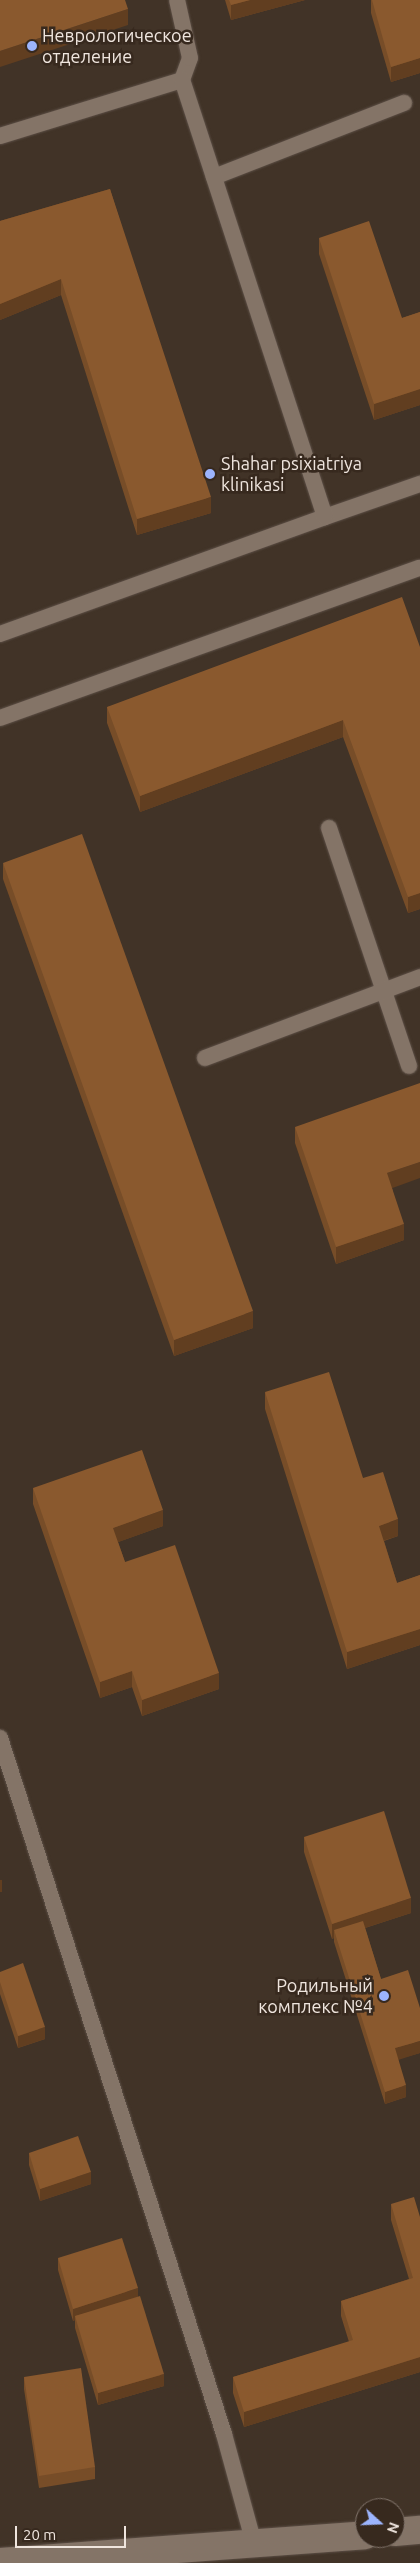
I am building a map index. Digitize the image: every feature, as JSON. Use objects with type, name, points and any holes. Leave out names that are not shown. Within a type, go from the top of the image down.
[{"type":"street","points":[[405,2531],[420,2530]]},
{"type":"street","points":[[0,2562],[355,2536]]},
{"type":"lane","points":[[177,0],[190,58],[182,80],[325,518]]},
{"type":"lane","points":[[0,136],[182,80]]},
{"type":"lane","points":[[214,177],[404,103]]},
{"type":"lane","points":[[0,634],[420,484]]},
{"type":"lane","points":[[0,718],[420,568]]},
{"type":"lane","points":[[329,828],[410,1066]]},
{"type":"lane","points":[[205,1058],[420,977]]},
{"type":"lane","points":[[0,1738],[224,2434],[254,2544]]},
{"type":"building","name":"Неврологическое отделение","points":[[0,0],[125,0],[128,9],[0,51]]},
{"type":"building","points":[[229,0],[250,0],[231,5]]},
{"type":"building","points":[[372,0],[420,0],[420,58],[391,67]]},
{"type":"building","points":[[110,189],[211,497],[137,519],[61,279],[0,304],[0,221]]},
{"type":"building","points":[[369,221],[402,318],[420,312],[420,389],[374,404],[319,238]]},
{"type":"building","points":[[402,597],[420,647],[420,893],[408,897],[343,720],[140,796],[107,707]]},
{"type":"building","points":[[82,834],[253,1311],[174,1340],[3,863]]},
{"type":"building","points":[[420,1083],[420,1162],[387,1173],[404,1224],[336,1247],[295,1127]]},
{"type":"building","points":[[329,1372],[363,1478],[383,1472],[398,1519],[379,1526],[397,1583],[420,1575],[420,1629],[347,1652],[265,1392]]},
{"type":"building","points":[[142,1450],[163,1510],[113,1528],[125,1562],[175,1545],[219,1673],[142,1700],[132,1671],[100,1682],[33,1488]]},
{"type":"building","points":[[384,1811],[411,1898],[332,1924],[304,1837]]},
{"type":"building","points":[[363,1921],[381,1979],[408,1970],[420,2008],[420,2041],[395,2048],[406,2085],[385,2092],[334,1930]]},
{"type":"building","points":[[23,1963],[45,2027],[18,2036],[0,1982],[0,1972]]},
{"type":"building","points":[[78,2136],[91,2172],[40,2189],[29,2153]]},
{"type":"building","points":[[414,2197],[420,2217],[420,2357],[244,2412],[233,2377],[353,2340],[341,2301],[413,2278],[391,2204]]},
{"type":"building","points":[[122,2238],[138,2288],[73,2309],[58,2258]]},
{"type":"building","points":[[140,2296],[164,2374],[98,2393],[75,2316]]},
{"type":"building","points":[[81,2368],[95,2467],[39,2476],[24,2377]]},
{"type":"place","name":"Неврологическое отделение","points":[[32,46]]},
{"type":"place","name":"Shahar psixiatriya klinikasi","points":[[210,474]]},
{"type":"place","name":"Родильный комплекс №4","points":[[384,1996]]}]
